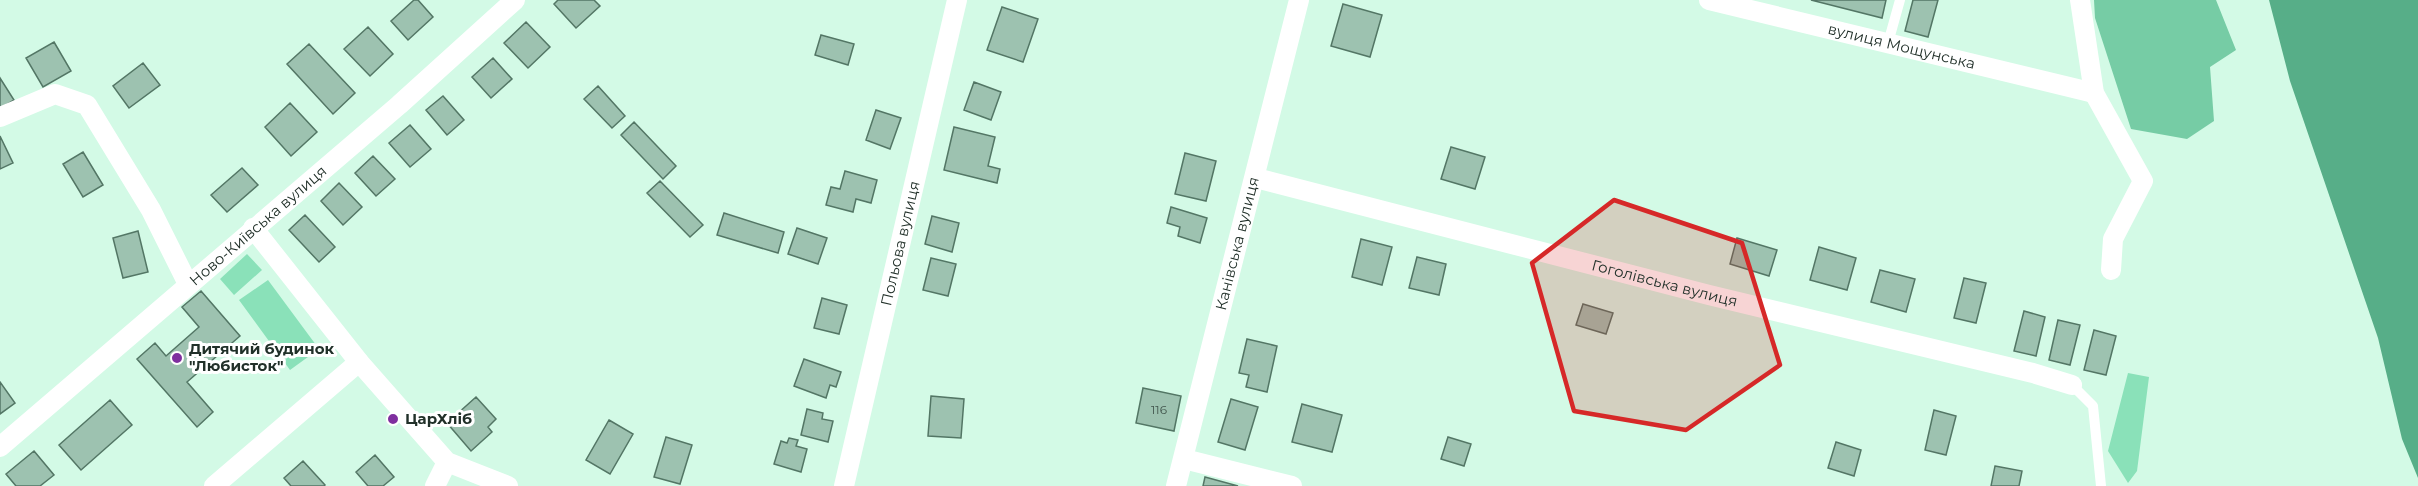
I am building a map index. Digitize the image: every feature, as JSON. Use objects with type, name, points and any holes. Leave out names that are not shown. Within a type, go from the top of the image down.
[{"type":"street","name":"Ново-Київська вулиця","points":[[0,447],[399,105],[515,0]]},
{"type":"street","name":"Польова вулиця","points":[[844,486],[957,0]]},
{"type":"street","name":"Канівська вулиця","points":[[1176,486],[1185,459],[1299,0]]},
{"type":"street","name":"вулиця Мощунська","points":[[1709,0],[2094,93]]},
{"type":"street","points":[[2080,0],[2094,93],[2144,181],[2113,239],[2111,270]]},
{"type":"street","points":[[0,117],[54,94],[87,105],[151,210],[189,284]]},
{"type":"street","name":"Гоголівська вулиця","points":[[1256,178],[1709,295],[2034,373],[2072,385]]},
{"type":"street","points":[[253,228],[359,362],[447,462],[508,486]]},
{"type":"street","points":[[214,486],[359,362]]},
{"type":"street","points":[[1185,459],[1292,486]]},
{"type":"street","points":[[435,486],[447,462]]},
{"type":"lane","points":[[1888,43],[1900,0]]},
{"type":"lane","points":[[2072,385],[2092,406],[2101,486]]},
{"type":"highlighted area","points":[[1614,200],[1742,243],[1780,365],[1686,430],[1574,411],[1532,263]]},
{"type":"shaded area","points":[[2094,0],[2216,0],[2236,50],[2210,67],[2214,121],[2187,139],[2131,129],[2095,18]]},
{"type":"shaded area","points":[[2269,0],[2418,0],[2418,478],[2402,439],[2378,338],[2290,81]]},
{"type":"shaded area","points":[[247,254],[262,270],[234,295],[220,279]]},
{"type":"shaded area","points":[[268,280],[319,349],[290,370],[239,300]]},
{"type":"shaded area","points":[[2128,373],[2149,377],[2137,471],[2128,483],[2108,451]]},
{"type":"building","points":[[414,0],[418,0],[433,17],[408,40],[391,21]]},
{"type":"building","points":[[558,0],[594,0],[600,6],[576,28],[554,4]]},
{"type":"building","points":[[1811,0],[1886,0],[1882,18]]},
{"type":"building","points":[[1913,0],[1938,0],[1928,37],[1905,31]]},
{"type":"building","points":[[1343,4],[1382,15],[1370,57],[1331,46]]},
{"type":"building","points":[[1002,7],[1038,19],[1023,62],[987,50]]},
{"type":"building","points":[[526,22],[550,47],[528,68],[504,43]]},
{"type":"building","points":[[368,27],[393,54],[370,76],[344,49]]},
{"type":"building","points":[[821,35],[854,44],[848,65],[815,55]]},
{"type":"building","points":[[54,42],[71,71],[43,87],[26,58]]},
{"type":"building","points":[[309,44],[355,93],[333,114],[287,64]]},
{"type":"building","points":[[493,58],[512,79],[491,98],[472,77]]},
{"type":"building","points":[[143,63],[160,85],[129,108],[113,86]]},
{"type":"building","points":[[0,78],[14,100],[0,109]]},
{"type":"building","points":[[974,82],[1001,92],[991,120],[964,110]]},
{"type":"building","points":[[598,86],[625,116],[612,128],[584,99]]},
{"type":"building","points":[[443,96],[464,120],[447,135],[426,110]]},
{"type":"building","points":[[290,103],[317,132],[291,156],[265,127]]},
{"type":"building","points":[[876,110],[901,118],[890,149],[866,140]]},
{"type":"building","points":[[634,122],[676,166],[663,179],[621,135]]},
{"type":"building","points":[[410,125],[431,149],[410,167],[389,143]]},
{"type":"building","points":[[954,127],[995,137],[988,166],[1000,169],[997,183],[944,170]]},
{"type":"building","points":[[0,136],[13,163],[0,169]]},
{"type":"building","points":[[1451,147],[1485,157],[1475,189],[1441,179]]},
{"type":"building","points":[[83,152],[103,185],[83,197],[63,164]]},
{"type":"building","points":[[1185,153],[1216,161],[1206,201],[1175,194]]},
{"type":"building","points":[[373,156],[395,179],[376,196],[355,173]]},
{"type":"building","points":[[242,168],[258,185],[227,212],[211,195]]},
{"type":"building","points":[[845,171],[877,180],[871,203],[856,199],[853,212],[826,205],[831,187],[840,189]]},
{"type":"building","points":[[660,181],[703,225],[690,237],[647,193]]},
{"type":"building","points":[[339,183],[362,207],[343,225],[321,201]]},
{"type":"building","points":[[1171,207],[1207,218],[1200,243],[1178,236],[1180,227],[1167,223]]},
{"type":"building","points":[[724,213],[784,232],[778,253],[717,235]]},
{"type":"building","points":[[305,215],[335,247],[319,262],[289,230]]},
{"type":"building","points":[[932,216],[959,223],[952,252],[925,244]]},
{"type":"building","points":[[797,228],[827,238],[818,264],[788,254]]},
{"type":"building","points":[[138,231],[148,272],[123,278],[113,238]]},
{"type":"building","points":[[1737,238],[1777,250],[1769,276],[1730,264]]},
{"type":"building","points":[[1361,239],[1392,247],[1382,285],[1352,277]]},
{"type":"building","points":[[1819,247],[1856,258],[1847,290],[1810,280]]},
{"type":"building","points":[[1417,257],[1446,264],[1439,295],[1409,288]]},
{"type":"building","points":[[931,258],[956,264],[948,296],[923,290]]},
{"type":"building","points":[[1880,270],[1915,279],[1906,312],[1871,302]]},
{"type":"building","points":[[1964,278],[1986,283],[1976,323],[1954,318]]},
{"type":"building","name":"Дитячий будинок \"Любисток\"","points":[[201,291],[240,336],[187,382],[213,412],[197,427],[137,359],[155,343],[166,356],[199,327],[182,307]]},
{"type":"building","points":[[822,298],[847,305],[839,334],[814,328]]},
{"type":"building","points":[[1583,304],[1613,313],[1606,334],[1576,325]]},
{"type":"building","points":[[2024,311],[2045,317],[2036,356],[2014,351]]},
{"type":"building","points":[[2058,320],[2080,325],[2070,365],[2049,360]]},
{"type":"building","points":[[2094,330],[2116,336],[2106,375],[2084,370]]},
{"type":"building","points":[[1247,339],[1277,346],[1267,392],[1246,387],[1249,375],[1239,373]]},
{"type":"building","points":[[804,359],[841,372],[836,387],[830,385],[826,398],[794,386]]},
{"type":"building","points":[[0,382],[15,403],[0,414]]},
{"type":"building","points":[[1143,388],[1181,396],[1174,431],[1136,423]]},
{"type":"building","points":[[931,396],[964,399],[961,438],[928,436]]},
{"type":"building","points":[[476,397],[496,419],[488,427],[492,432],[471,451],[447,423]]},
{"type":"building","points":[[1231,399],[1258,407],[1245,450],[1218,442]]},
{"type":"building","points":[[110,400],[132,425],[81,470],[59,445]]},
{"type":"building","points":[[1302,404],[1342,415],[1332,452],[1292,442]]},
{"type":"building","points":[[807,409],[823,413],[822,419],[833,421],[828,442],[801,435]]},
{"type":"building","points":[[1934,410],[1956,416],[1946,455],[1925,450]]},
{"type":"building","points":[[609,420],[633,434],[610,474],[586,460]]},
{"type":"building","points":[[666,437],[692,445],[680,484],[654,477]]},
{"type":"building","points":[[1448,437],[1471,444],[1464,466],[1441,459]]},
{"type":"building","points":[[789,438],[798,440],[796,446],[807,449],[801,472],[774,464],[781,441],[787,443]]},
{"type":"building","points":[[1836,442],[1861,450],[1854,476],[1828,468]]},
{"type":"building","points":[[34,451],[54,475],[40,486],[16,486],[6,474]]},
{"type":"building","points":[[375,455],[394,477],[383,486],[368,486],[356,472]]},
{"type":"building","points":[[303,461],[324,486],[291,486],[284,478]]},
{"type":"building","points":[[1995,466],[2022,471],[2019,486],[1991,486]]},
{"type":"building","points":[[1205,477],[1238,486],[1203,486]]},
{"type":"place","name":"Дитячий будинок \"Любисток\"","points":[[177,358]]},
{"type":"place","name":"ЦарХліб","points":[[393,419]]}]
